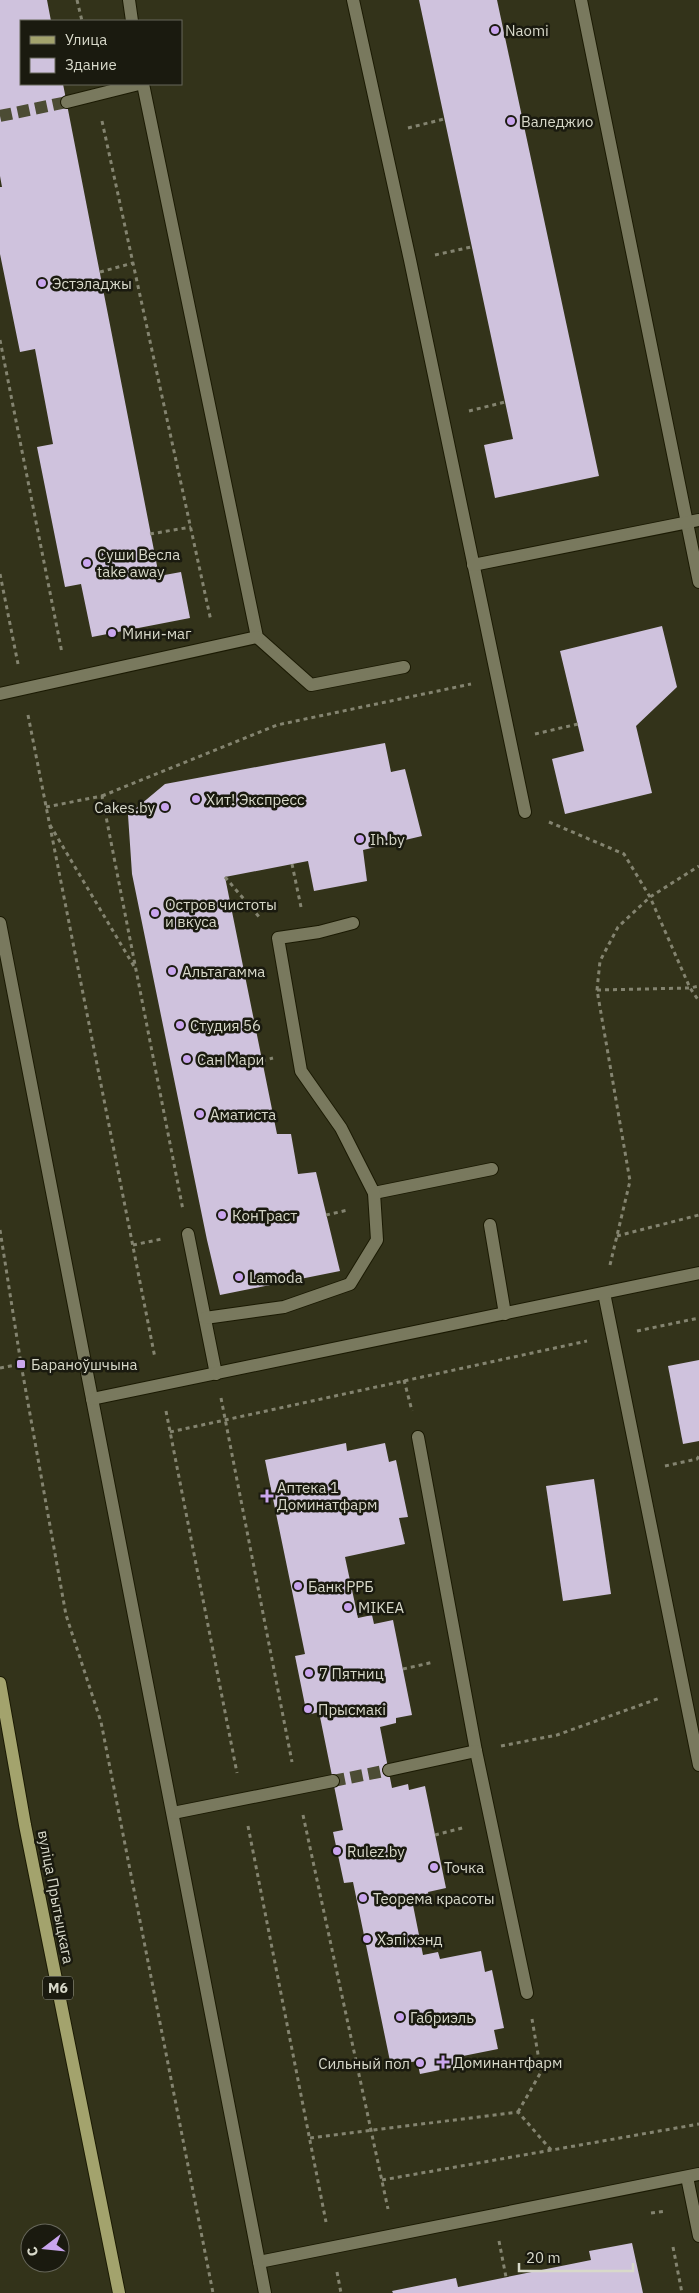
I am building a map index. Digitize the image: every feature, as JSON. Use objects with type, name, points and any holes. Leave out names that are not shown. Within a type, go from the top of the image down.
[{"type":"main road","name":"вуліца Прытыцкага","points":[[0,1683],[27,1835],[119,2293]]},
{"type":"lane","points":[[129,0],[132,20]]},
{"type":"lane","points":[[353,0],[410,260],[524,812]]},
{"type":"lane","points":[[581,0],[693,521],[699,582]]},
{"type":"lane","points":[[67,102],[135,85]]},
{"type":"lane","points":[[143,85],[257,637],[311,685],[404,667]]},
{"type":"lane","points":[[474,565],[693,521]]},
{"type":"lane","points":[[0,694],[257,637]]},
{"type":"lane","points":[[0,923],[265,2293]]},
{"type":"lane","points":[[205,1318],[284,1307],[350,1284],[377,1240],[374,1193],[341,1128],[301,1071],[278,938],[306,934],[353,923]]},
{"type":"lane","points":[[374,1193],[492,1169]]},
{"type":"lane","points":[[490,1225],[505,1314]]},
{"type":"lane","points":[[188,1234],[216,1374]]},
{"type":"lane","points":[[92,1399],[699,1273]]},
{"type":"lane","points":[[604,1293],[699,1765]]},
{"type":"lane","points":[[418,1437],[476,1751],[527,1993]]},
{"type":"lane","points":[[389,1770],[476,1751]]},
{"type":"lane","points":[[173,1813],[333,1781]]},
{"type":"lane","points":[[259,2262],[693,2175],[699,2236]]},
{"type":"path","points":[[77,0],[82,20]]},
{"type":"path","points":[[96,95],[217,646]]},
{"type":"path","points":[[382,134],[444,119]]},
{"type":"path","points":[[410,260],[471,247]]},
{"type":"path","points":[[100,272],[134,263]]},
{"type":"path","points":[[0,340],[67,679]]},
{"type":"path","points":[[442,418],[505,402]]},
{"type":"path","points":[[150,534],[191,527]]},
{"type":"path","points":[[0,574],[341,2293]]},
{"type":"path","points":[[46,807],[102,796],[277,725],[462,686]]},
{"type":"path","points":[[510,740],[578,724]]},
{"type":"path","points":[[102,796],[188,1234],[133,1245]]},
{"type":"path","points":[[524,812],[624,854],[650,897],[690,988],[699,1001]]},
{"type":"path","points":[[49,822],[136,971]]},
{"type":"path","points":[[292,864],[306,934]]},
{"type":"path","points":[[604,1293],[630,1181],[597,990],[600,961],[618,927],[650,897],[699,866]]},
{"type":"path","points":[[224,878],[278,938]]},
{"type":"path","points":[[597,990],[690,988],[699,986]]},
{"type":"path","points":[[617,1236],[699,1215]]},
{"type":"path","points":[[0,1230],[21,1364],[66,1615],[101,1722],[213,2293]]},
{"type":"path","points":[[170,1432],[404,1380],[699,1318]]},
{"type":"path","points":[[0,1368],[21,1364]]},
{"type":"path","points":[[216,1374],[298,1788],[394,2234]]},
{"type":"path","points":[[404,1380],[418,1437]]},
{"type":"path","points":[[640,1471],[698,1459],[699,1456]]},
{"type":"path","points":[[476,1751],[557,1734],[683,1690]]},
{"type":"path","points":[[518,2112],[541,2072],[527,1993]]},
{"type":"path","points":[[310,2138],[518,2112]]},
{"type":"path","points":[[518,2112],[552,2151]]},
{"type":"path","points":[[382,2180],[699,2124]]},
{"type":"path","points":[[646,2214],[666,2210],[668,2220]]},
{"type":"path","points":[[495,2214],[506,2277]]},
{"type":"path","points":[[671,2238],[682,2293]]},
{"type":"building","points":[[0,0],[47,0],[51,20],[20,20],[20,85],[63,85],[159,576],[181,572],[190,618],[92,637],[81,584],[65,587],[37,447],[53,444],[35,349],[20,352],[0,254],[0,187],[2,187],[0,176]]},
{"type":"building","points":[[419,0],[497,0],[599,476],[495,498],[484,445],[513,439]]},
{"type":"building","points":[[662,626],[677,687],[636,726],[652,793],[565,814],[552,759],[584,751],[560,651]]},
{"type":"building","points":[[385,743],[391,772],[405,769],[422,836],[363,850],[367,881],[314,891],[308,861],[225,877],[277,1134],[291,1134],[298,1174],[316,1172],[340,1271],[220,1295],[132,874],[128,815],[165,784]]},
{"type":"building","points":[[699,1360],[699,1441],[683,1444],[668,1366]]},
{"type":"building","points":[[346,1443],[347,1451],[385,1443],[389,1462],[396,1460],[408,1517],[399,1518],[405,1544],[345,1557],[358,1618],[372,1615],[374,1624],[393,1620],[412,1715],[396,1718],[396,1723],[380,1727],[392,1788],[408,1784],[409,1790],[425,1786],[446,1888],[428,1892],[429,1897],[412,1900],[423,1955],[438,1952],[440,1959],[481,1951],[485,1972],[492,1970],[504,2028],[494,2030],[498,2049],[463,2056],[465,2065],[420,2074],[417,2061],[391,2066],[353,1882],[344,1883],[333,1832],[343,1830],[319,1712],[307,1715],[295,1656],[305,1654],[265,1460]]},
{"type":"building","points":[[594,1479],[611,1594],[563,1601],[546,1486]]},
{"type":"building","points":[[632,2243],[643,2293],[393,2293],[392,2291],[456,2278],[458,2287],[591,2260],[589,2251]]},
{"type":"tunnel","points":[[0,116],[67,102]]},
{"type":"tunnel","points":[[333,1781],[389,1770]]},
{"type":"place","name":"Naomi","points":[[495,30]]},
{"type":"place","name":"Валеджио","points":[[511,121]]},
{"type":"place","name":"Эстэладжы","points":[[42,283]]},
{"type":"place","name":"Суши Весла take away","points":[[87,563]]},
{"type":"place","name":"Мини-маг","points":[[112,633]]},
{"type":"place","name":"Хит! Экспресс","points":[[196,799]]},
{"type":"place","name":"Cakes.by","points":[[165,807]]},
{"type":"place","name":"Ih.by","points":[[360,839]]},
{"type":"place","name":"Остров чистоты и вкуса","points":[[155,913]]},
{"type":"place","name":"Альтагамма","points":[[172,971]]},
{"type":"place","name":"Студия 56","points":[[180,1025]]},
{"type":"place","name":"Сан Мари","points":[[187,1059]]},
{"type":"place","name":"Аматиста","points":[[200,1114]]},
{"type":"place","name":"КонТраст","points":[[222,1215]]},
{"type":"place","name":"Lamoda","points":[[239,1277]]},
{"type":"place","name":"Бараноўшчына","points":[[21,1364]]},
{"type":"place","name":"Аптека 1 Доминатфарм","points":[[267,1496]]},
{"type":"place","name":"Банк РРБ","points":[[298,1586]]},
{"type":"place","name":"MIKEA","points":[[348,1607]]},
{"type":"place","name":"7 Пятниц","points":[[309,1673]]},
{"type":"place","name":"Прысмакі","points":[[308,1709]]},
{"type":"place","name":"Rulez.by","points":[[337,1851]]},
{"type":"place","name":"Точка","points":[[434,1867]]},
{"type":"place","name":"Теорема красоты","points":[[363,1898]]},
{"type":"place","name":"Хэпі хэнд","points":[[367,1939]]},
{"type":"place","name":"Габриэль","points":[[400,2017]]},
{"type":"place","name":"Доминантфарм","points":[[443,2062]]},
{"type":"place","name":"Сильный пол","points":[[420,2063]]}]
